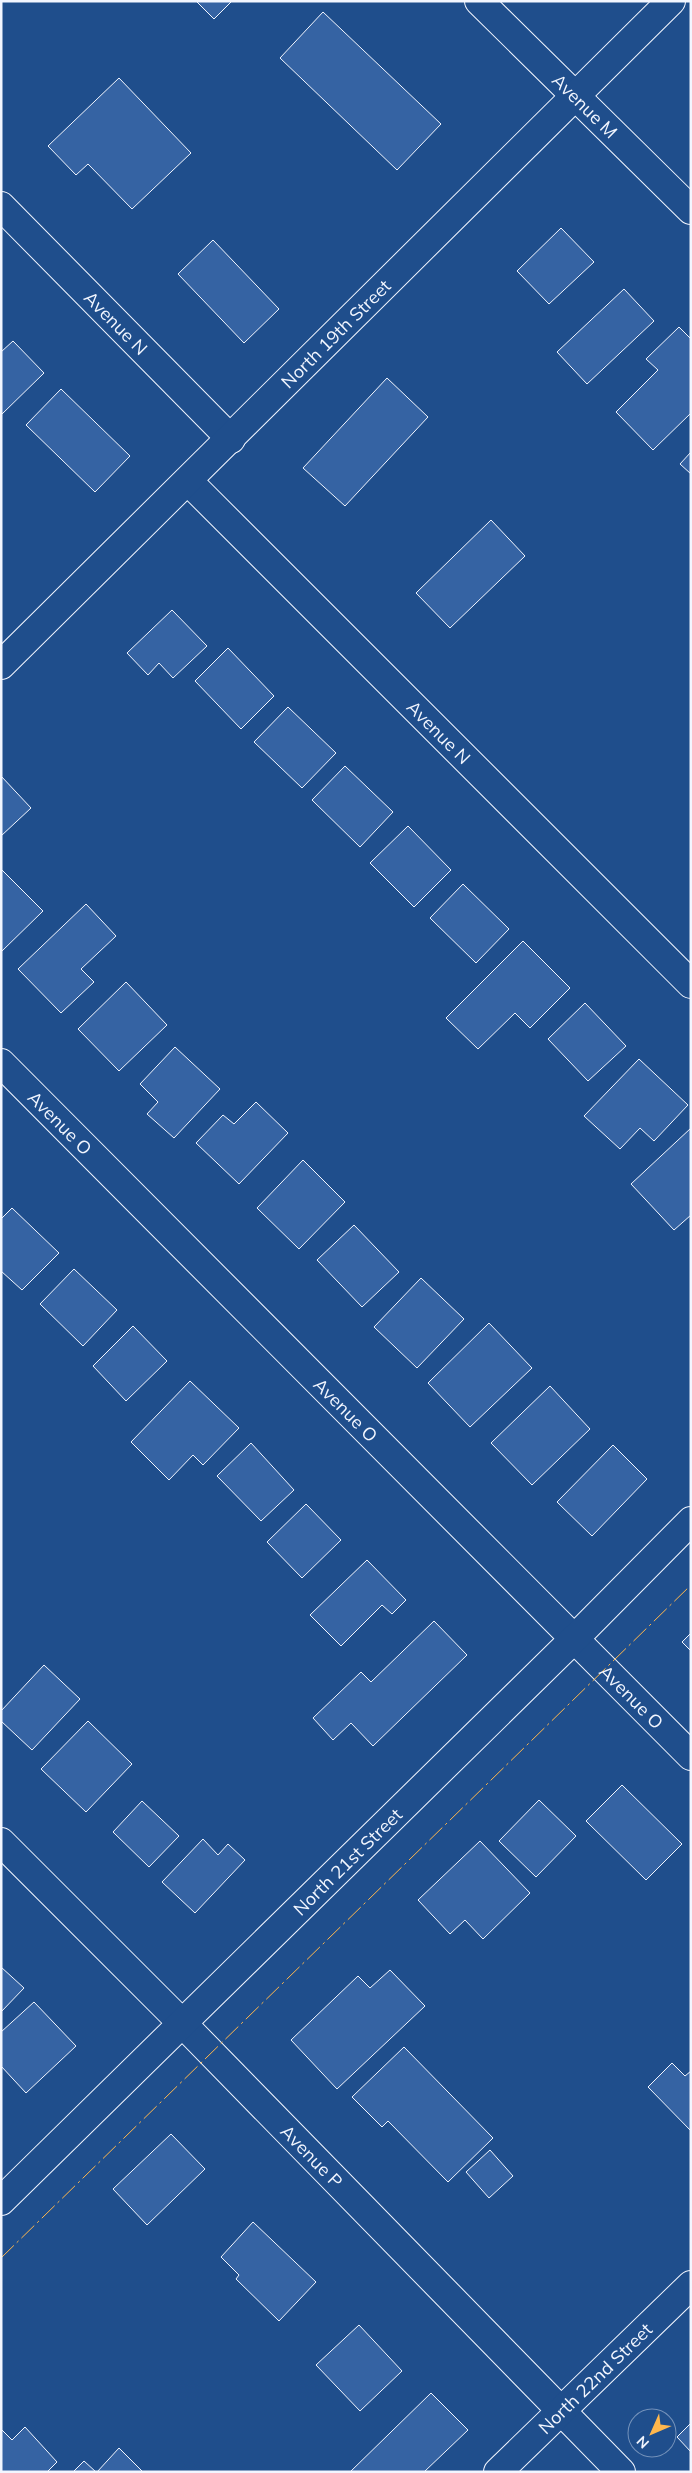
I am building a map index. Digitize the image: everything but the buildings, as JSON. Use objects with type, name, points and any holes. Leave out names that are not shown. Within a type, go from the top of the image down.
[{"type":"street","name":"Avenue M","points":[[479,1],[691,210]]},
{"type":"street","name":"North 19th Street","points":[[1,665],[672,1]]},
{"type":"street","name":"Avenue N","points":[[1,206],[231,439]]},
{"type":"street","name":"Avenue N","points":[[188,481],[691,984]]},
{"type":"street","name":"Avenue O","points":[[1,1063],[691,1756]]},
{"type":"street","name":"North 21st Street","points":[[1,2201],[181,2022],[574,1640],[691,1521]]},
{"type":"street","name":"Avenue P","points":[[1,1842],[181,2022],[621,2472]]},
{"type":"street","name":"North 22nd Street","points":[[498,2472],[691,2285]]},
{"type":"power","points":[[1,2258],[691,1585]]}]
